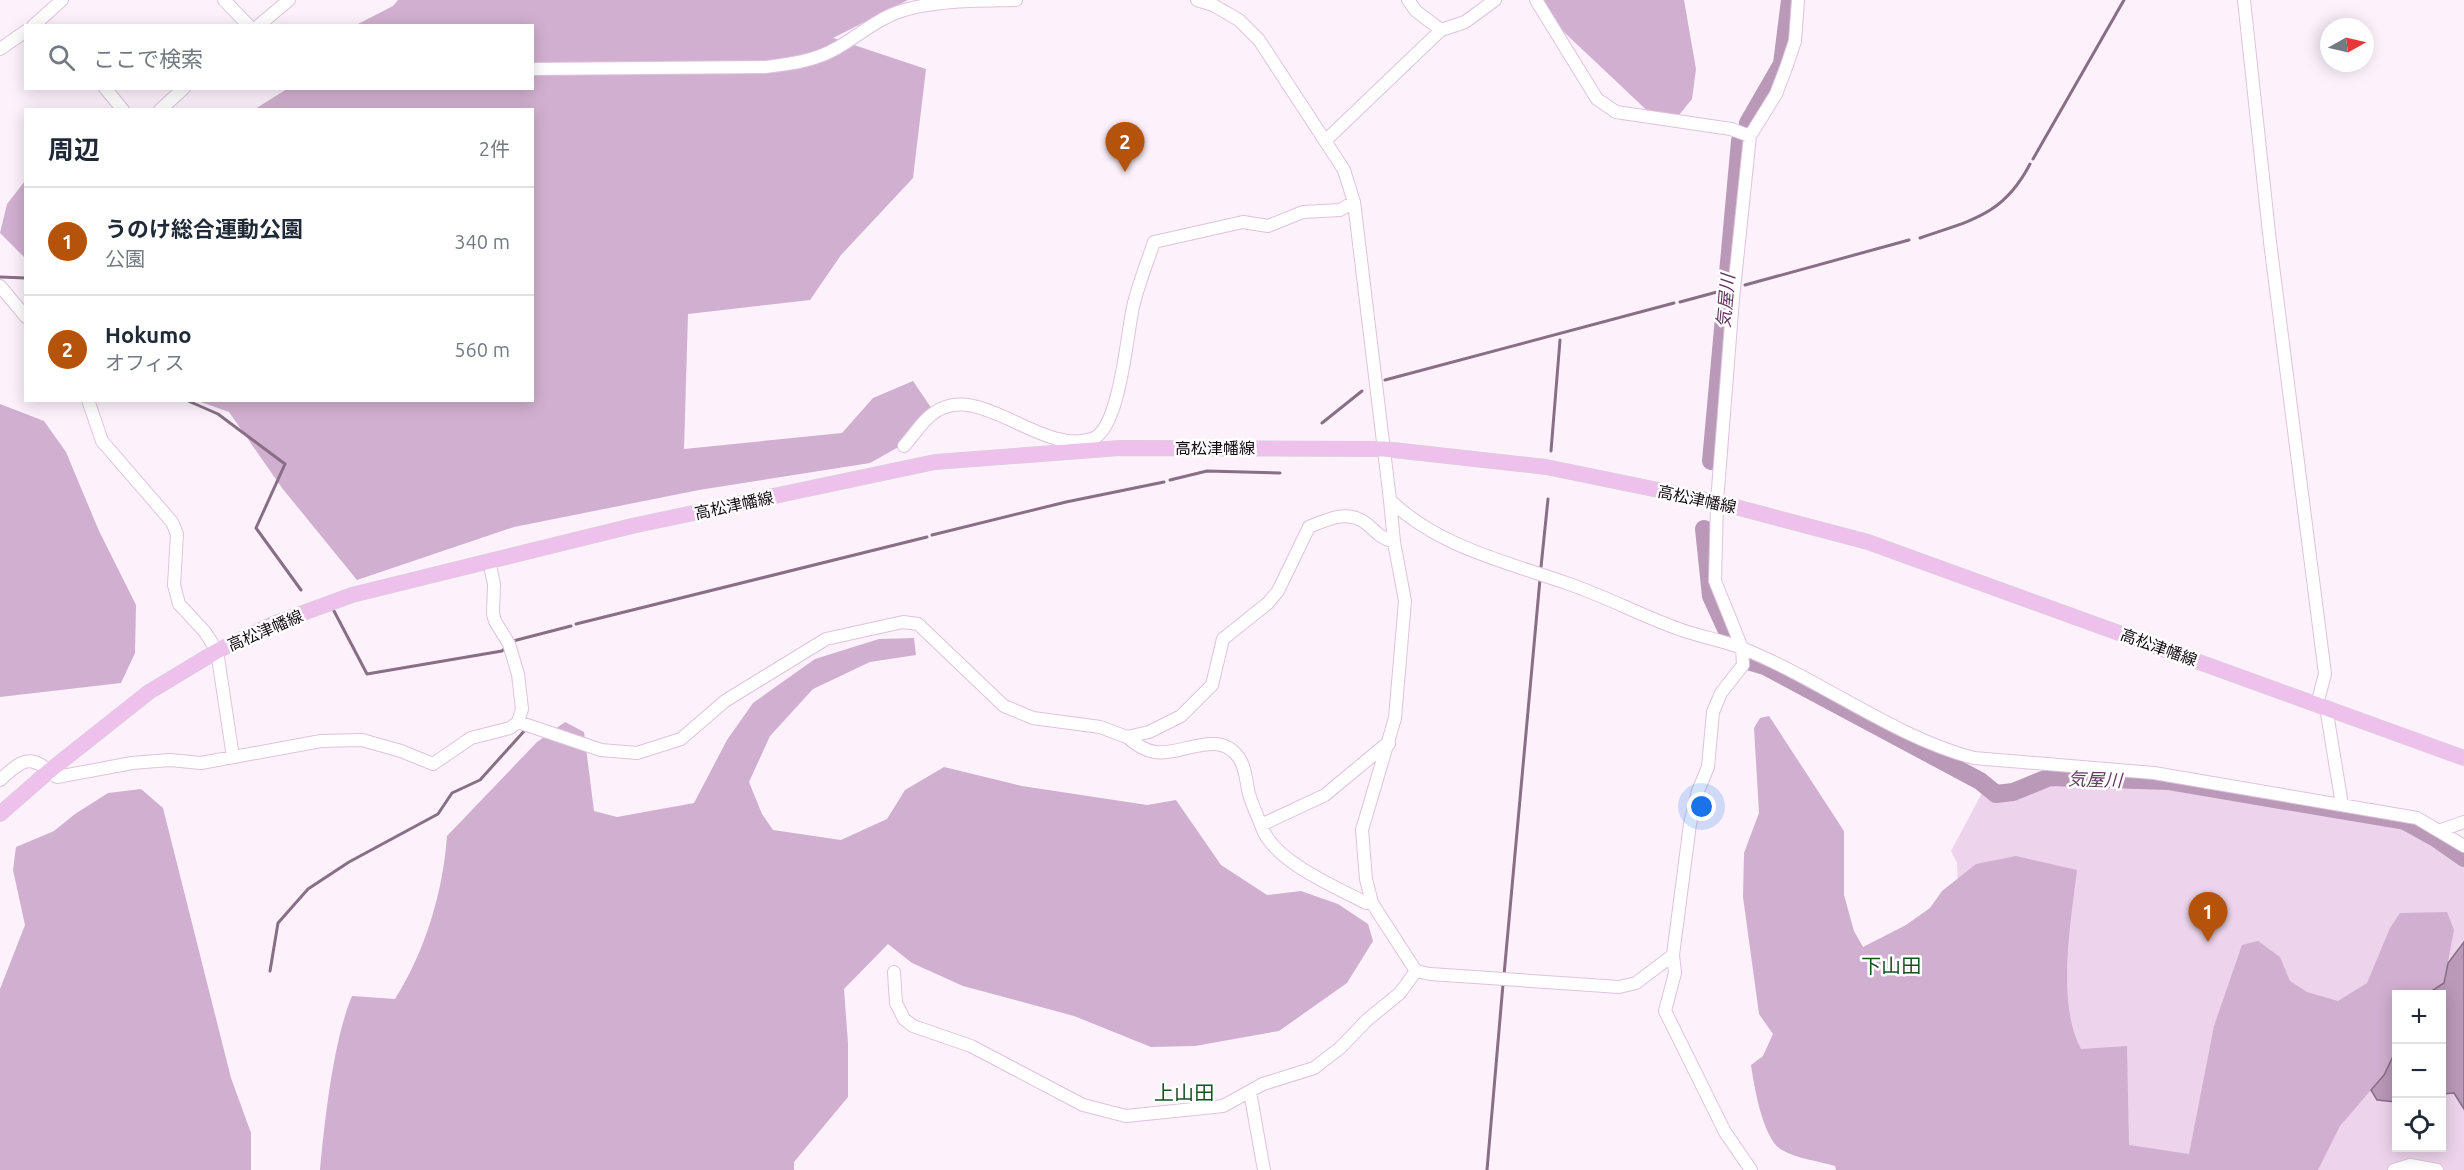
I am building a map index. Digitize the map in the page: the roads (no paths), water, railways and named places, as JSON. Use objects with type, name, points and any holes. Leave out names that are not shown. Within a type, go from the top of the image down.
[{"type":"main road","name":"高松津幡線","points":[[0,814],[48,772],[149,692],[217,651],[273,624],[352,595],[632,526],[934,462],[1120,448],[1384,449],[1546,467],[1717,502],[1868,542],[2464,758]]},
{"type":"street","points":[[48,21],[62,0]]},
{"type":"street","points":[[224,0],[247,24]]},
{"type":"street","points":[[260,24],[290,0]]},
{"type":"street","points":[[534,69],[766,67],[790,64],[835,49],[881,20],[902,10],[954,2],[1016,0]]},
{"type":"street","points":[[1197,0],[1213,5],[1239,20],[1258,40],[1344,170],[1354,202],[1394,542],[1405,601],[1395,718],[1362,830],[1365,879],[1372,903],[1416,971]]},
{"type":"street","points":[[1408,0],[1416,12],[1441,30]]},
{"type":"street","points":[[1325,141],[1441,30],[1466,22],[1495,0]]},
{"type":"street","points":[[1536,0],[1597,99],[1606,106],[1616,112],[1731,129],[1750,136]]},
{"type":"street","points":[[1750,1170],[1725,1132],[1665,1011],[1675,973],[1673,955],[1690,824],[1707,767],[1713,712],[1721,693],[1743,665],[1742,648],[1715,581],[1717,502],[1733,299],[1750,136],[1776,94],[1788,65],[1795,41],[1798,0]]},
{"type":"street","points":[[2244,0],[2270,242],[2325,674],[2321,706],[2342,805]]},
{"type":"street","points":[[0,49],[24,32]]},
{"type":"street","points":[[107,90],[121,108]]},
{"type":"street","points":[[162,108],[182,90]]},
{"type":"street","points":[[904,446],[932,414],[962,404],[977,406],[1055,439],[1086,440],[1099,435],[1104,428],[1118,388],[1133,308],[1154,242],[1243,222],[1268,225],[1303,212],[1340,210],[1354,202]]},
{"type":"street","points":[[0,286],[24,315]]},
{"type":"street","points":[[89,402],[102,441],[172,522],[177,534],[174,585],[179,604],[205,632],[217,651],[232,758]]},
{"type":"street","points":[[1037,432],[1038,454]]},
{"type":"street","points":[[1390,500],[1409,519],[1451,543],[1598,594],[1678,629],[1742,648],[1802,674],[1946,751],[1974,758],[2154,773],[2416,818],[2441,830],[2464,846]]},
{"type":"street","points":[[1126,737],[1170,724],[1212,685],[1223,639],[1268,603],[1278,591],[1309,527],[1331,517],[1351,515],[1365,522],[1383,539],[1394,542]]},
{"type":"street","points":[[0,780],[16,765],[29,761],[41,765],[57,777],[132,763],[170,760],[201,763],[321,741],[362,740],[401,751],[433,764],[471,738],[510,728],[518,722],[522,709],[518,674],[509,644],[495,621],[495,584],[489,561]]},
{"type":"street","points":[[518,722],[601,750],[637,753],[681,739],[725,701],[826,639],[903,622],[918,624],[1004,706],[1033,718],[1100,727],[1126,737],[1142,749],[1156,752],[1174,752],[1213,743],[1228,748],[1237,755],[1242,765],[1250,796],[1265,837],[1300,868],[1366,903],[1372,903]]},
{"type":"street","points":[[1261,825],[1325,795],[1389,744]]},
{"type":"street","points":[[2441,830],[2464,822]]},
{"type":"street","points":[[1416,971],[1619,987],[1636,983],[1673,955]]},
{"type":"street","points":[[894,972],[896,1003],[904,1019],[913,1026],[971,1046],[1083,1105],[1126,1116],[1176,1113],[1223,1106],[1263,1084],[1314,1068],[1340,1048],[1367,1020],[1400,993],[1416,971]]},
{"type":"street","points":[[1250,1092],[1264,1170]]},
{"type":"street","points":[[2394,1170],[2410,1165],[2437,1170]]},
{"type":"waterway","name":"気屋川","points":[[1748,123],[1782,64],[1790,0]]},
{"type":"waterway","points":[[2033,159],[2124,0]]},
{"type":"waterway","name":"気屋川","points":[[1711,461],[1740,141]]},
{"type":"waterway","points":[[1920,238],[1970,220],[1997,206],[2009,195],[2030,164]]},
{"type":"waterway","points":[[1745,285],[1909,240]]},
{"type":"waterway","points":[[0,277],[24,278]]},
{"type":"waterway","points":[[1680,302],[1717,292]]},
{"type":"waterway","points":[[1385,380],[1674,303]]},
{"type":"waterway","points":[[1551,451],[1560,340]]},
{"type":"waterway","points":[[1322,423],[1362,391]]},
{"type":"waterway","points":[[191,402],[218,414],[285,464],[256,528],[301,590]]},
{"type":"waterway","points":[[1170,480],[1207,471],[1280,473]]},
{"type":"waterway","points":[[932,535],[1066,502],[1164,482]]},
{"type":"waterway","points":[[1541,567],[1548,499]]},
{"type":"waterway","name":"気屋川","points":[[1704,529],[1711,596],[1727,631]]},
{"type":"waterway","points":[[576,624],[927,537]]},
{"type":"waterway","points":[[1504,975],[1540,579]]},
{"type":"waterway","points":[[334,611],[367,674],[502,651],[506,647]]},
{"type":"waterway","points":[[513,641],[571,626]]},
{"type":"waterway","name":"気屋川","points":[[1748,661],[1765,666],[1980,781],[1996,794],[2013,792],[2050,777],[2168,781],[2405,821],[2434,837],[2464,858]]},
{"type":"waterway","points":[[270,971],[278,923],[308,889],[349,862],[438,814],[452,793],[480,780],[526,729]]},
{"type":"waterway","points":[[1487,1170],[1503,984]]},
{"type":"place","name":"Hokumo","points":[[1125,172]]},
{"type":"place","name":"うのけ総合運動公園","points":[[2208,942]]},
{"type":"district","name":"下山田","points":[[1891,965]]},
{"type":"district","name":"上山田","points":[[1184,1092]]}]
